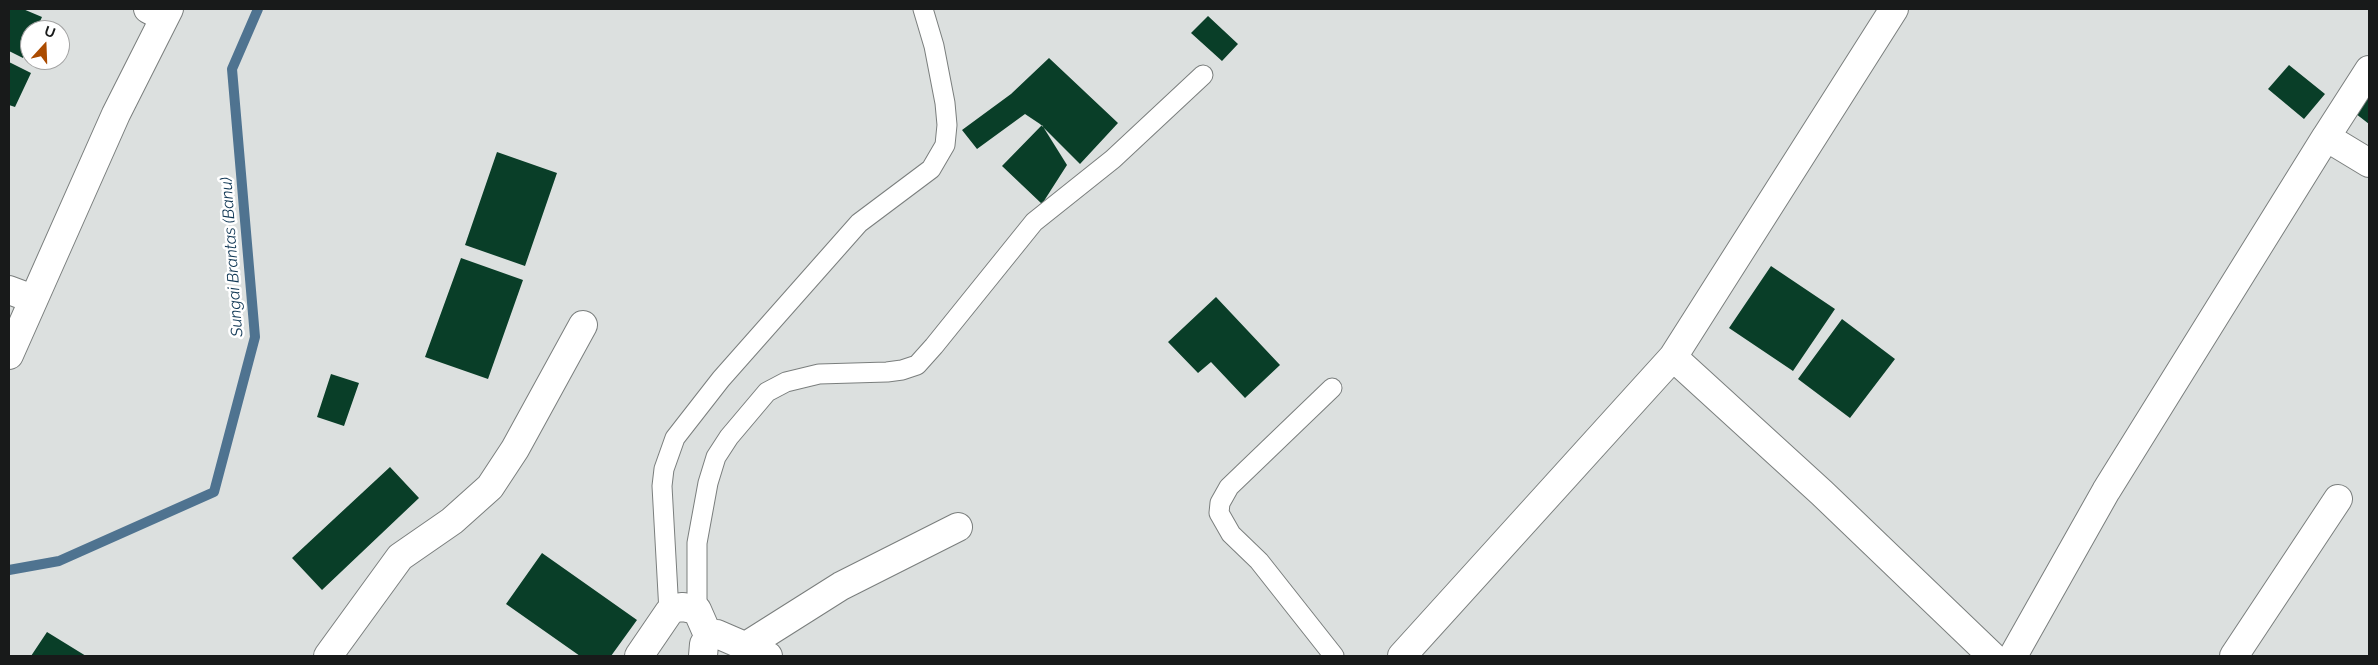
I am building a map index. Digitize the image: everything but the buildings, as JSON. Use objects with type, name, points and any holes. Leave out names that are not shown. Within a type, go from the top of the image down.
[{"type":"street","points":[[1402,656],[1673,357],[1894,9]]},
{"type":"street","points":[[9,355],[21,294],[116,114],[160,12]]},
{"type":"street","points":[[2013,656],[2106,491],[2369,70]]},
{"type":"street","points":[[2326,137],[2369,163]]},
{"type":"street","points":[[328,656],[400,557],[452,521],[490,487],[515,449],[584,325]]},
{"type":"street","points":[[1673,357],[1822,493],[1992,656]]},
{"type":"street","points":[[2234,656],[2338,499]]},
{"type":"street","points":[[706,646],[717,634],[757,651],[842,586],[958,527]]},
{"type":"street","points":[[639,656],[669,612],[683,607],[697,610],[706,646]]},
{"type":"lane","points":[[669,612],[662,486],[664,469],[675,438],[721,379],[859,223],[931,169],[945,145],[947,125],[945,103],[934,46],[923,9]]},
{"type":"lane","points":[[697,610],[697,543],[708,483],[716,458],[729,437],[768,392],[786,382],[819,374],[887,372],[917,365],[1034,222],[1113,158],[1202,75]]},
{"type":"lane","points":[[1332,388],[1229,487],[1220,503],[1219,513],[1231,534],[1259,561],[1334,656]]},
{"type":"waterway","name":"Sungai Brantas (Banu)","points":[[9,570],[59,561],[214,492],[255,337],[232,69],[258,9]]}]
